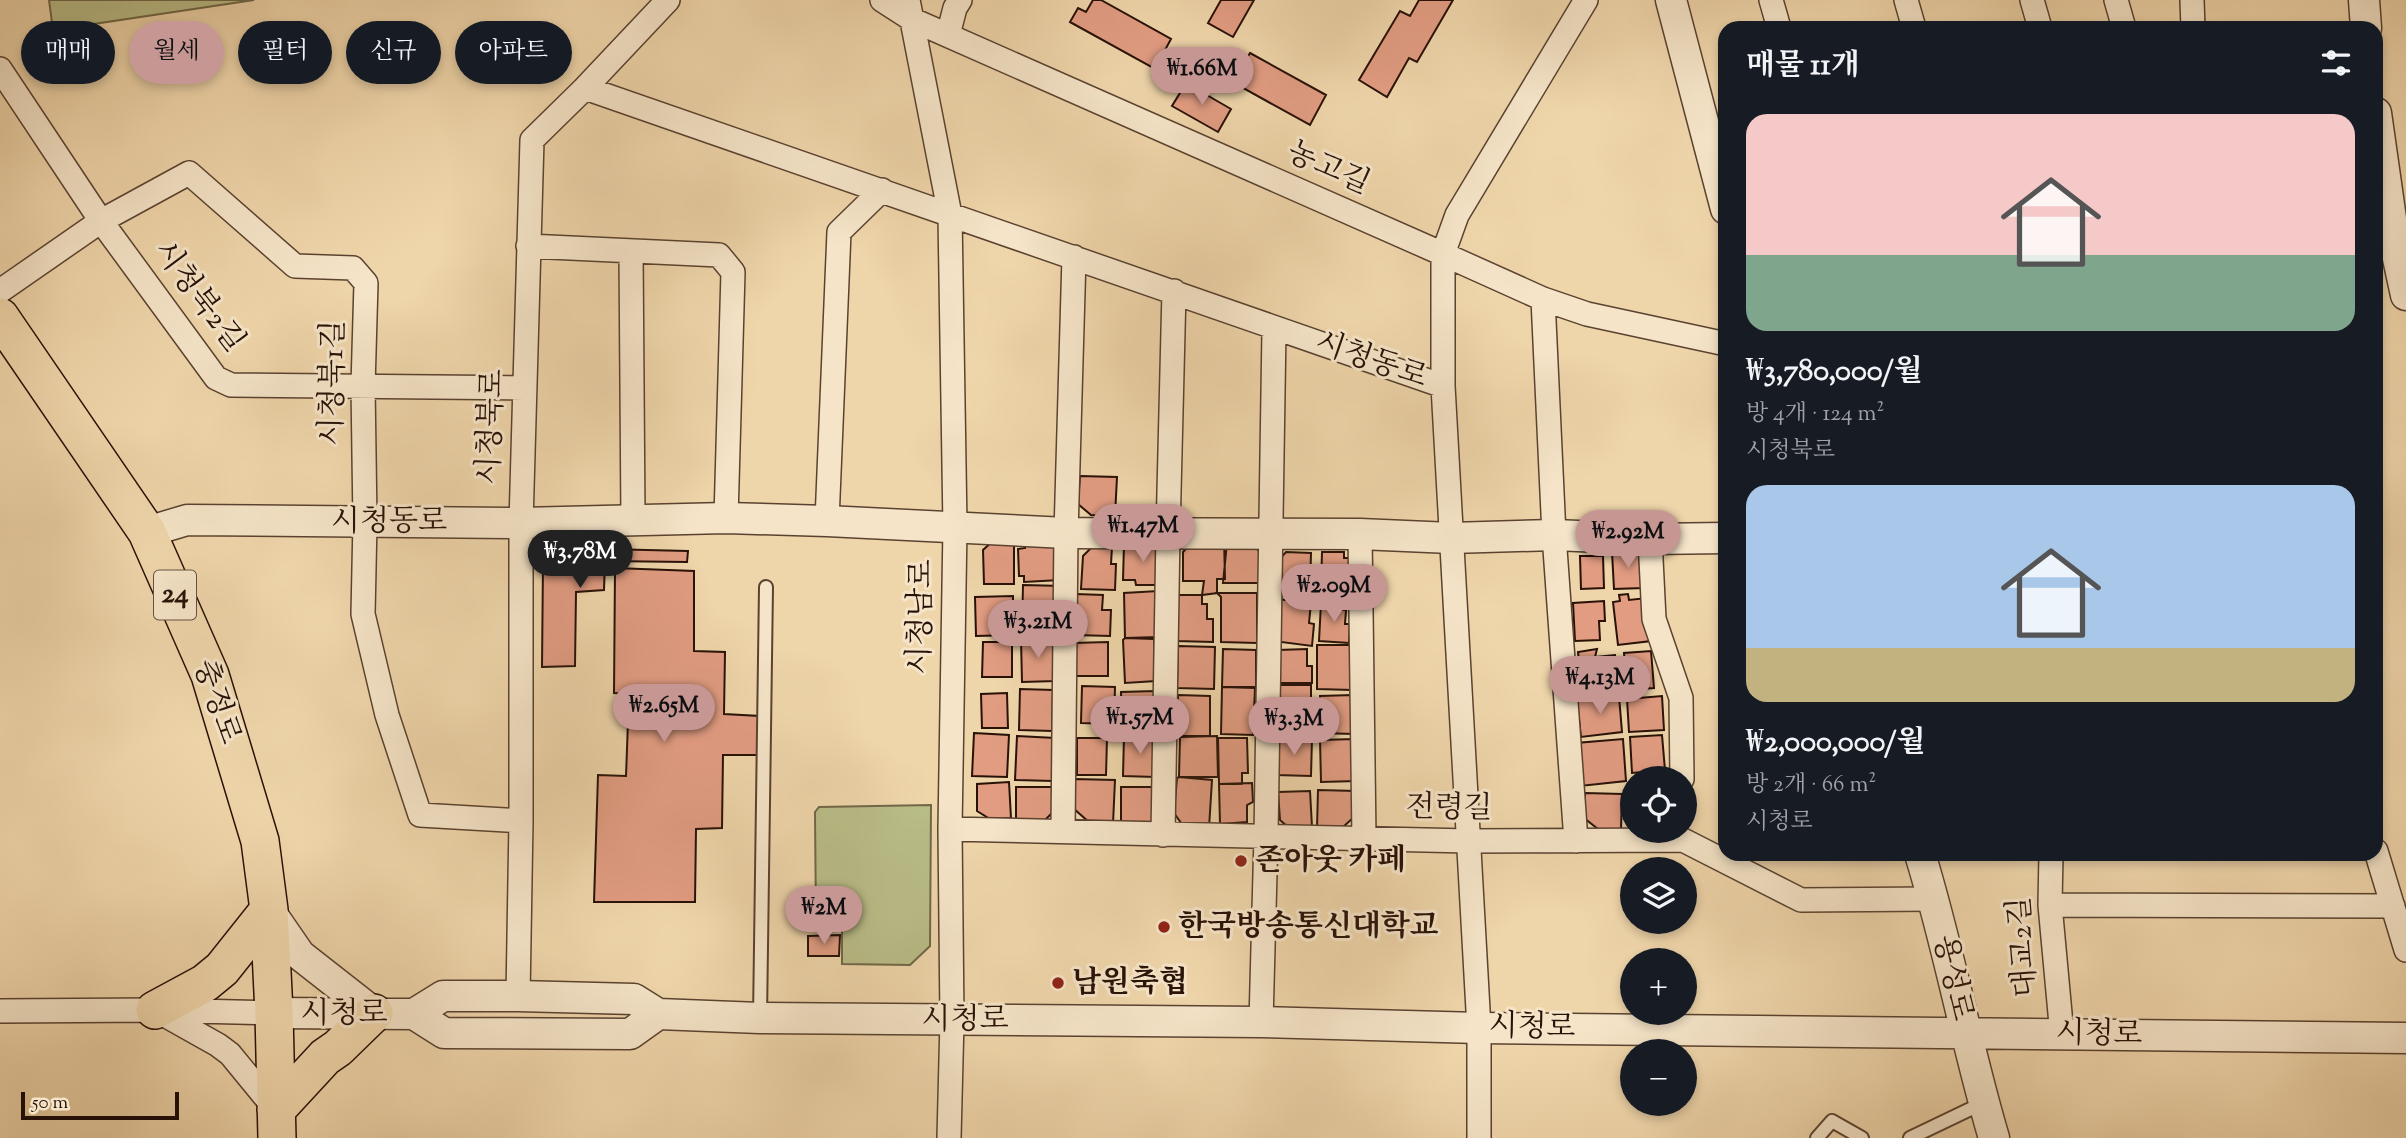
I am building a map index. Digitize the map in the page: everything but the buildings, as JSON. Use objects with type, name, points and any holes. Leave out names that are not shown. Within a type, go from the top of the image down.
[{"type":"main road","name":"충정로","points":[[0,317],[147,532],[210,675],[260,841],[269,910],[276,1124]]},
{"type":"main road","points":[[155,1010],[205,983],[222,970],[269,910]]},
{"type":"main road","points":[[276,1124],[326,1057],[374,1013]]},
{"type":"street","name":"시청북로","points":[[518,996],[522,821],[521,523],[532,140],[668,0]]},
{"type":"street","name":"농고길","points":[[882,0],[910,10],[948,35],[1543,299],[1587,314],[1718,342]]},
{"type":"street","points":[[948,35],[955,8],[960,0]]},
{"type":"street","points":[[1443,386],[1443,254],[1457,215],[1586,0]]},
{"type":"street","points":[[1671,0],[1718,172]]},
{"type":"street","points":[[1771,0],[1777,21]]},
{"type":"street","points":[[1906,0],[1912,21]]},
{"type":"street","points":[[2032,0],[2038,21]]},
{"type":"street","points":[[2116,0],[2122,21]]},
{"type":"street","points":[[2192,0],[2193,21]]},
{"type":"street","points":[[2364,0],[2365,21]]},
{"type":"street","name":"시청남로","points":[[910,10],[950,215],[955,527],[949,1138]]},
{"type":"street","name":"시청북2길","points":[[0,69],[101,221],[216,378],[231,385],[525,388]]},
{"type":"street","points":[[585,88],[950,215]]},
{"type":"street","points":[[2383,162],[2394,240],[2406,295]]},
{"type":"street","name":"시청북1길","points":[[0,291],[101,221],[189,173],[295,266],[354,268],[366,283],[363,614],[387,715],[420,815],[522,821]]},
{"type":"street","points":[[827,521],[839,232],[882,190]]},
{"type":"street","name":"시청동로","points":[[950,215],[1443,386],[1479,1028],[1479,1138]]},
{"type":"street","points":[[528,246],[719,255],[733,272],[726,518]]},
{"type":"street","points":[[631,251],[633,520]]},
{"type":"street","points":[[1063,831],[1066,533],[1074,257]]},
{"type":"street","points":[[1163,835],[1174,291]]},
{"type":"street","points":[[1543,299],[1554,536],[1576,841]]},
{"type":"street","name":"시청동로","points":[[1261,1022],[1274,329]]},
{"type":"street","name":"시청동로","points":[[147,532],[187,520],[521,523],[726,518],[1066,533],[1718,538]]},
{"type":"street","points":[[1360,534],[1364,838]]},
{"type":"street","points":[[1650,539],[1654,620],[1681,698],[1682,766]]},
{"type":"street","name":"전령길","points":[[950,829],[1469,841],[1620,839]]},
{"type":"street","name":"전령길","points":[[1696,843],[1718,855]]},
{"type":"street","name":"전령길","points":[[1729,861],[1801,900],[1934,899]]},
{"type":"street","name":"용성로","points":[[1922,861],[1993,1138]]},
{"type":"street","name":"대교2길","points":[[2051,861],[2050,905],[2062,1035]]},
{"type":"street","points":[[2379,861],[2406,950]]},
{"type":"street","points":[[2050,905],[2393,906]]},
{"type":"street","points":[[269,910],[300,955],[374,1013]]},
{"type":"street","name":"시청로","points":[[414,1014],[443,996],[518,996],[634,999],[659,1014],[760,1018],[2406,1038]]},
{"type":"street","points":[[0,1011],[155,1010],[274,1013]]},
{"type":"street","points":[[155,1010],[230,1054],[276,1124]]},
{"type":"street","name":"시청로","points":[[274,1013],[414,1014],[444,1033],[631,1034],[659,1014]]},
{"type":"lane","points":[[760,1018],[766,587]]},
{"type":"lane","points":[[1910,1138],[1983,1103]]},
{"type":"lane","points":[[1817,1138],[1832,1121],[1862,1138]]},
{"type":"green space","points":[[49,0],[254,0],[113,21],[52,21]]},
{"type":"green space","points":[[931,805],[930,946],[910,965],[842,964],[842,928],[821,928],[816,923],[815,812],[819,807]]},
{"type":"place","name":"존아웃 카페","points":[[1241,861]]},
{"type":"place","name":"한국방송통신대학교","points":[[1164,927]]},
{"type":"place","name":"남원축협","points":[[1058,983]]}]
